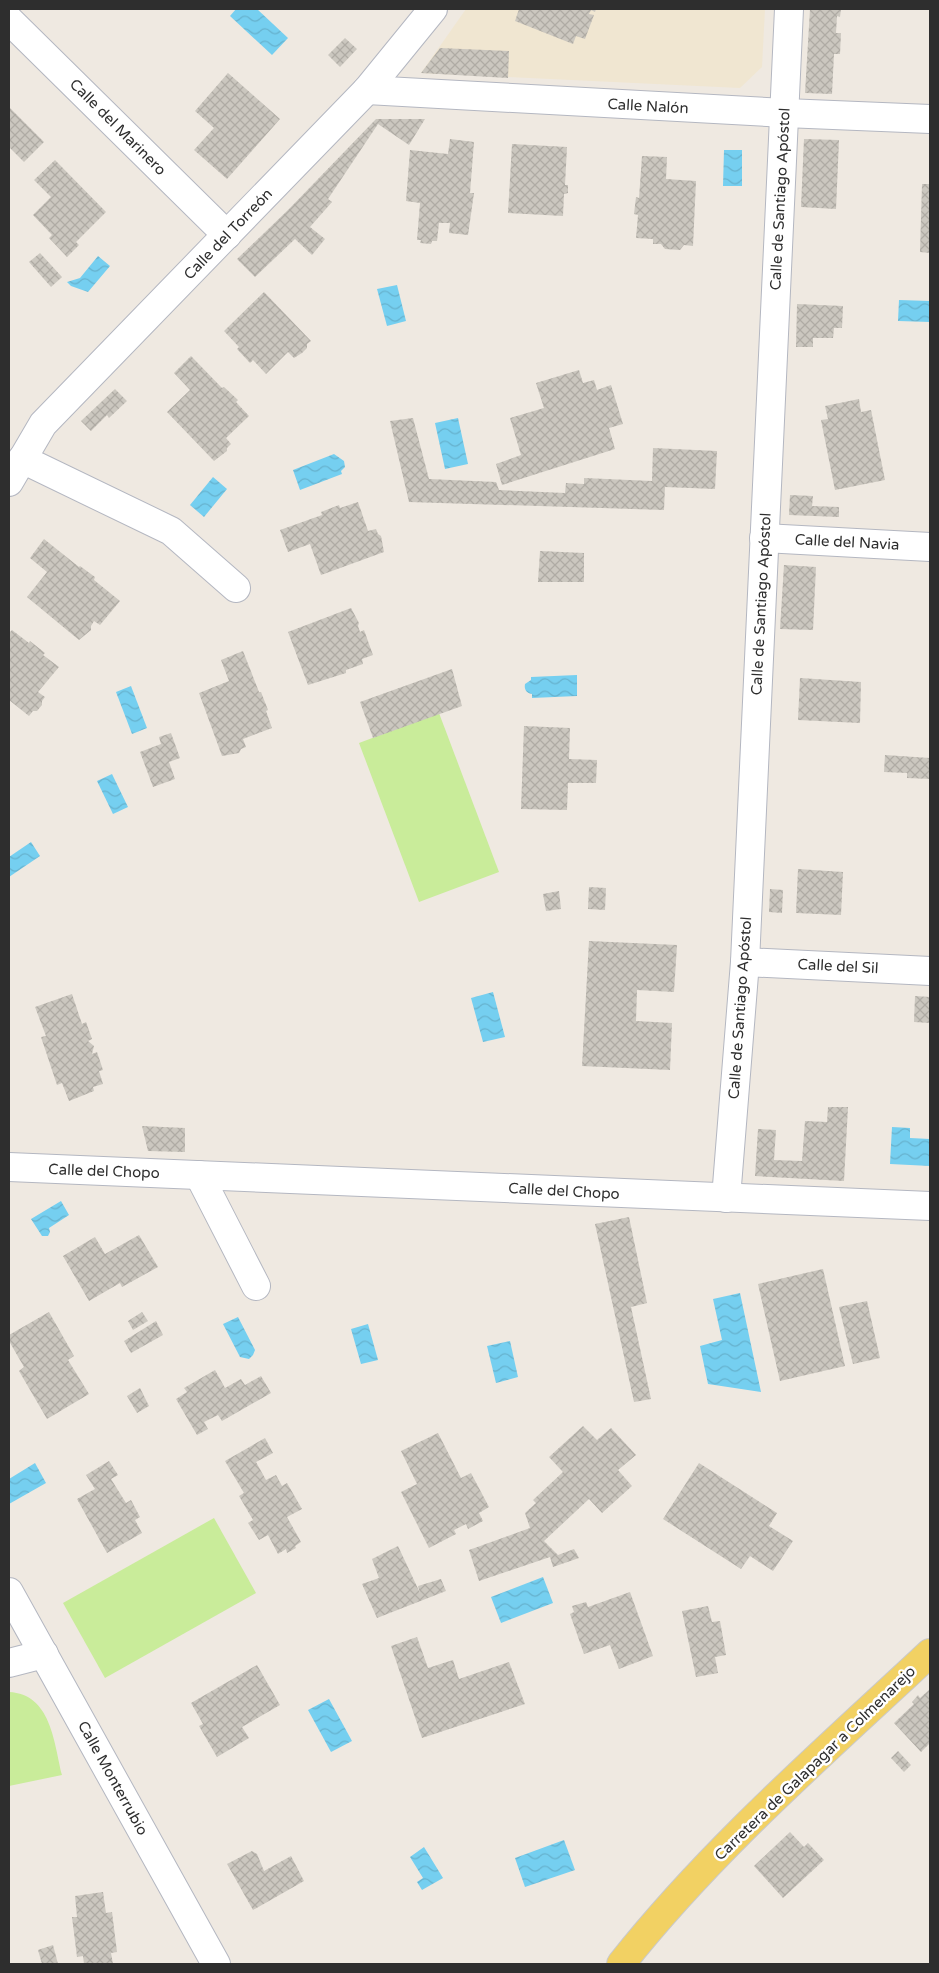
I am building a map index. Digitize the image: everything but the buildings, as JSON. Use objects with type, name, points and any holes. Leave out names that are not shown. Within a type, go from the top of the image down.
[{"type":"main road","name":"Carretera de Galapagar a Colmenarejo","points":[[622,1964],[638,1943],[738,1832],[930,1653]]},
{"type":"street","name":"Calle del Torreón","points":[[236,588],[171,531],[15,470],[43,424],[367,90],[432,9]]},
{"type":"street","name":"Calle de Santiago Apóstol","points":[[726,1198],[745,962],[789,9]]},
{"type":"street","name":"Calle del Marinero","points":[[9,20],[228,235]]},
{"type":"street","name":"Calle Nalón","points":[[367,90],[784,113],[930,119]]},
{"type":"street","name":"Calle del Navia","points":[[764,538],[930,547]]},
{"type":"street","name":"Calle del Sil","points":[[745,962],[930,971]]},
{"type":"street","name":"Calle del Chopo","points":[[9,1167],[930,1206]]},
{"type":"street","points":[[199,1175],[256,1286]]},
{"type":"street","name":"Calle Monterrubio","points":[[9,1592],[216,1964]]},
{"type":"street","points":[[9,1663],[44,1654]]},
{"type":"shaded area","points":[[466,9],[765,9],[762,67],[740,88],[421,73]]},
{"type":"green space","points":[[439,713],[499,872],[419,902],[359,743]]},
{"type":"green space","points":[[214,1518],[256,1593],[105,1678],[63,1603]]},
{"type":"green space","points":[[9,1692],[23,1695],[34,1701],[42,1710],[53,1735],[62,1775],[9,1786]]},
{"type":"water","points":[[236,9],[257,9],[288,38],[272,55],[230,16]]},
{"type":"water","points":[[724,150],[742,150],[742,186],[723,186]]},
{"type":"water","points":[[98,256],[110,266],[88,292],[71,286],[67,282],[80,278]]},
{"type":"water","points":[[397,285],[406,321],[387,326],[377,289]]},
{"type":"water","points":[[899,300],[930,301],[930,322],[898,321]]},
{"type":"water","points":[[458,418],[468,464],[445,469],[435,423]]},
{"type":"water","points":[[334,454],[344,461],[345,467],[341,471],[342,474],[300,490],[293,470]]},
{"type":"water","points":[[213,477],[227,489],[204,517],[190,505]]},
{"type":"water","points":[[577,675],[577,696],[532,698],[532,694],[528,693],[525,689],[525,684],[531,680],[531,677]]},
{"type":"water","points":[[131,686],[147,728],[132,734],[116,692]]},
{"type":"water","points":[[112,774],[128,807],[113,814],[97,781]]},
{"type":"water","points":[[31,842],[40,856],[9,877],[9,857]]},
{"type":"water","points":[[493,992],[505,1037],[483,1042],[471,998]]},
{"type":"water","points":[[892,1127],[910,1128],[910,1138],[930,1139],[930,1166],[890,1164]]},
{"type":"water","points":[[61,1201],[69,1215],[49,1228],[48,1236],[42,1236],[31,1219]]},
{"type":"water","points":[[740,1293],[761,1392],[708,1384],[700,1346],[722,1340],[713,1299]]},
{"type":"water","points":[[238,1317],[255,1350],[249,1359],[240,1357],[223,1324]]},
{"type":"water","points":[[368,1324],[378,1360],[361,1364],[351,1329]]},
{"type":"water","points":[[510,1341],[518,1377],[496,1383],[487,1346]]},
{"type":"water","points":[[35,1463],[46,1483],[9,1504],[9,1479]]},
{"type":"water","points":[[543,1577],[553,1603],[501,1623],[491,1597]]},
{"type":"water","points":[[329,1699],[352,1741],[331,1752],[308,1710]]},
{"type":"water","points":[[564,1840],[575,1870],[525,1887],[515,1858]]},
{"type":"water","points":[[424,1847],[443,1878],[422,1890],[417,1882],[423,1878],[410,1857]]}]
